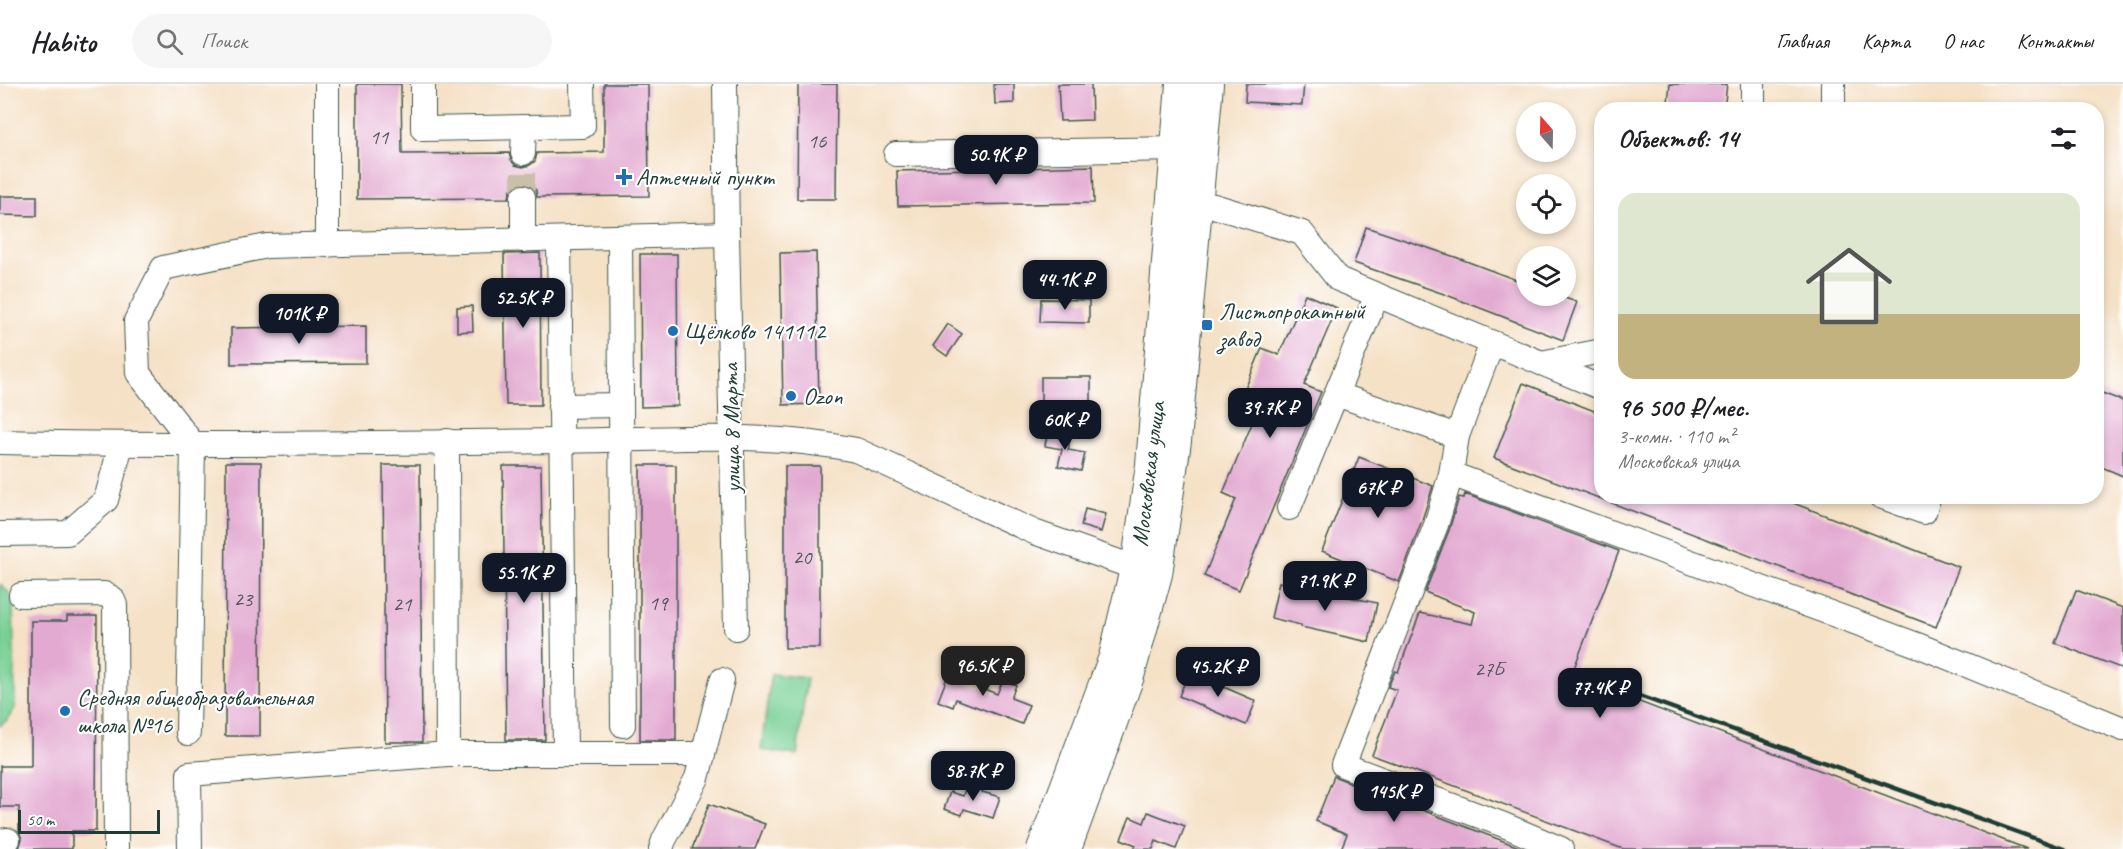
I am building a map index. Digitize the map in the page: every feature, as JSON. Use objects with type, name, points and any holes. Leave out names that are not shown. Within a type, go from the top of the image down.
[{"type":"main road","name":"Московская улица","points":[[1042,849],[1114,657],[1136,568],[1151,465],[1181,84]]},
{"type":"main road","name":"Московская улица","points":[[1066,849],[1129,676],[1157,574],[1176,441],[1208,84]]},
{"type":"street","points":[[327,84],[327,245]]},
{"type":"street","points":[[423,84],[423,129],[583,126],[582,84]]},
{"type":"street","name":"улица 8 Марта","points":[[725,84],[736,628]]},
{"type":"street","points":[[1753,84],[1753,102]]},
{"type":"street","points":[[1833,84],[1833,102]]},
{"type":"street","points":[[524,128],[524,153]]},
{"type":"street","points":[[896,154],[1177,149]]},
{"type":"street","points":[[523,197],[523,240]]},
{"type":"street","points":[[1198,204],[1214,206],[1302,234],[1338,279],[1594,385]]},
{"type":"street","points":[[188,733],[193,444],[138,373],[136,321],[163,268],[267,246],[727,234]]},
{"type":"street","points":[[620,237],[623,725]]},
{"type":"street","points":[[559,239],[565,754]]},
{"type":"street","points":[[1289,508],[1377,296]]},
{"type":"street","points":[[1492,343],[1457,436],[1451,474],[1436,525],[1343,765],[1504,825],[1561,849]]},
{"type":"street","points":[[1540,363],[1594,353]]},
{"type":"street","points":[[1336,394],[1457,436]]},
{"type":"street","points":[[560,406],[621,405]]},
{"type":"street","points":[[0,442],[121,445],[731,438],[830,445],[856,450],[1034,532],[1136,568]]},
{"type":"street","points":[[447,441],[448,754]]},
{"type":"street","points":[[0,534],[68,533],[106,501],[121,445]]},
{"type":"street","points":[[1451,474],[1920,646],[2123,729]]},
{"type":"street","points":[[1902,504],[1924,512],[1926,504]]},
{"type":"street","points":[[21,595],[104,594],[112,598],[115,605],[116,849]]},
{"type":"street","points":[[641,849],[663,844],[697,778],[722,680]]},
{"type":"street","points":[[190,849],[189,774],[448,754],[703,754]]},
{"type":"green space","points":[[0,584],[13,601],[15,708],[0,726]]},
{"type":"green space","points":[[771,674],[807,678],[797,755],[761,750]]},
{"type":"building","points":[[357,84],[401,84],[402,154],[509,153],[515,165],[523,167],[535,161],[537,153],[604,152],[604,84],[648,84],[649,196],[537,197],[536,190],[531,185],[522,183],[511,189],[509,198],[357,199]]},
{"type":"building","points":[[798,84],[837,84],[836,199],[797,199]]},
{"type":"building","points":[[994,84],[1014,84],[1014,103],[995,104]]},
{"type":"building","points":[[1058,84],[1091,84],[1092,120],[1060,121]]},
{"type":"building","points":[[1246,84],[1304,84],[1302,105],[1245,102]]},
{"type":"building","points":[[1670,84],[1727,84],[1725,102],[1668,102]]},
{"type":"building","points":[[1093,166],[1094,203],[898,206],[897,171]]},
{"type":"building","points":[[0,196],[37,196],[37,216],[0,215]]},
{"type":"building","points":[[1366,227],[1516,280],[1516,306],[1576,306],[1563,340],[1444,294],[1354,263]]},
{"type":"building","points":[[816,252],[819,404],[783,405],[780,253]]},
{"type":"building","points":[[540,253],[541,405],[506,405],[504,254]]},
{"type":"building","points":[[640,254],[677,254],[678,406],[641,407]]},
{"type":"building","points":[[1305,294],[1337,308],[1304,385],[1321,392],[1239,590],[1204,576],[1236,499],[1223,493],[1256,414],[1238,406],[1262,348],[1279,355]]},
{"type":"building","points":[[1041,299],[1089,300],[1089,323],[1040,322]]},
{"type":"building","points":[[472,306],[473,331],[457,332],[457,307]]},
{"type":"building","points":[[948,324],[962,334],[947,356],[933,346]]},
{"type":"building","points":[[366,326],[366,363],[231,364],[231,328]]},
{"type":"building","points":[[1041,377],[1091,377],[1091,405],[1041,405]]},
{"type":"building","points":[[1523,383],[1594,411],[1594,496],[1494,458]]},
{"type":"building","points":[[2104,394],[2123,401],[2123,476],[2104,468]]},
{"type":"building","points":[[1048,430],[1071,435],[1068,450],[1085,453],[1081,471],[1058,466],[1062,449],[1045,446]]},
{"type":"building","points":[[1359,457],[1433,486],[1399,582],[1322,551]]},
{"type":"building","points":[[226,462],[261,462],[260,736],[225,736]]},
{"type":"building","points":[[383,465],[420,465],[422,742],[385,742]]},
{"type":"building","points":[[640,465],[676,465],[676,740],[640,740]]},
{"type":"building","points":[[503,466],[541,466],[545,740],[506,740]]},
{"type":"building","points":[[785,466],[820,466],[820,648],[785,648]]},
{"type":"building","points":[[1465,494],[1619,551],[1571,676],[2027,849],[1623,849],[1372,755],[1397,690],[1388,687],[1395,671],[1398,672],[1420,613],[1472,624],[1475,612],[1425,592],[1459,497],[1464,498]]},
{"type":"building","points":[[1614,504],[1796,504],[1959,567],[1936,627]]},
{"type":"building","points":[[1085,509],[1106,514],[1101,532],[1081,526]]},
{"type":"building","points":[[1279,582],[1377,603],[1369,642],[1271,618]]},
{"type":"building","points":[[2076,590],[2123,608],[2123,669],[2055,643]]},
{"type":"building","points":[[67,616],[97,616],[96,831],[72,831],[72,849],[19,849],[22,839],[19,831],[19,807],[0,807],[0,766],[31,766],[31,621],[67,621]]},
{"type":"building","points":[[952,665],[967,671],[963,681],[997,694],[1003,680],[1016,685],[1011,698],[1029,705],[1022,724],[956,699],[953,707],[938,701]]},
{"type":"building","points":[[1189,672],[1256,701],[1246,725],[1179,696]]},
{"type":"building","points":[[1334,776],[1524,849],[1341,849],[1347,834],[1316,821]]},
{"type":"building","points":[[967,782],[983,787],[982,792],[1000,797],[993,818],[964,809],[962,815],[944,809],[950,792],[963,796]]},
{"type":"building","points":[[709,804],[765,824],[755,849],[692,849]]},
{"type":"building","points":[[1148,812],[1185,826],[1176,849],[1156,841],[1153,849],[1134,849],[1136,845],[1121,839],[1130,817],[1144,823]]},
{"type":"tunnel","points":[[523,153],[523,197]]},
{"type":"railway","points":[[1592,679],[2064,849]]},
{"type":"place","name":"Аптечный пункт","points":[[624,177]]},
{"type":"place","name":"Листопрокатный завод","points":[[1207,325]]},
{"type":"place","name":"Щёлково 141112","points":[[673,331]]},
{"type":"place","name":"Ozon","points":[[791,396]]},
{"type":"place","name":"Средняя общеобразовательная школа №16","points":[[65,711]]}]
